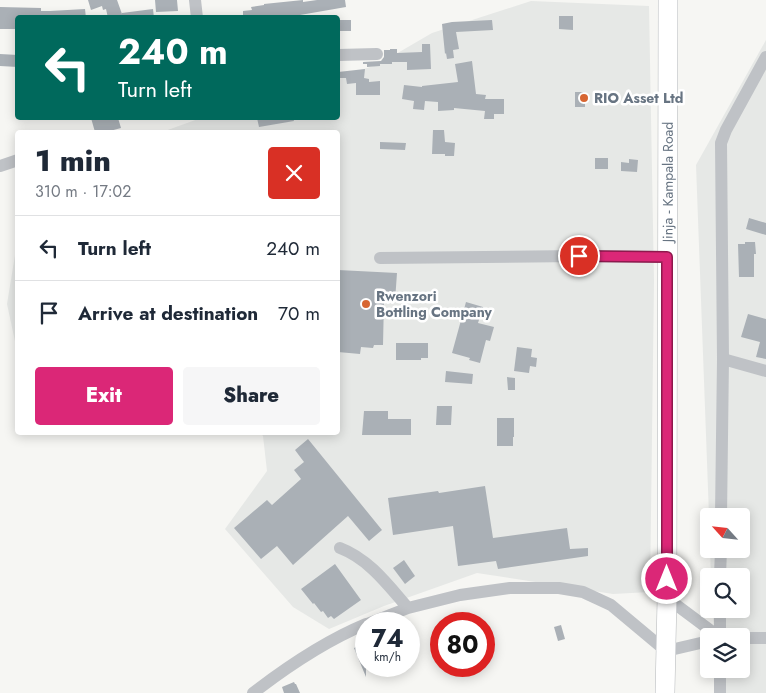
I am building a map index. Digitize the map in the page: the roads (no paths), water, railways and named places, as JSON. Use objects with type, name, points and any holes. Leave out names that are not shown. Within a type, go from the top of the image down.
[{"type":"highway","name":"Jinja - Kampala Road","points":[[665,693],[667,598],[668,0]]},
{"type":"street","points":[[195,0],[197,15]]},
{"type":"street","points":[[340,55],[377,54]]},
{"type":"street","points":[[721,508],[723,359],[721,143],[726,130],[766,57]]},
{"type":"street","points":[[0,166],[15,161]]},
{"type":"street","points":[[380,258],[667,257]]},
{"type":"street","points":[[723,359],[766,371]]},
{"type":"street","points":[[340,548],[368,564],[408,608]]},
{"type":"street","points":[[398,612],[460,595],[500,590],[559,588],[583,592],[611,605],[666,651],[700,643]]},
{"type":"street","points":[[667,598],[708,628]]},
{"type":"street","points":[[253,693],[295,662],[355,630]]},
{"type":"street","points":[[750,638],[766,638]]},
{"type":"street","points":[[720,678],[720,693]]},
{"type":"place","name":"RIO Asset Ltd","points":[[584,98]]},
{"type":"place","name":"Rwenzori Bottling Company","points":[[366,304]]}]
